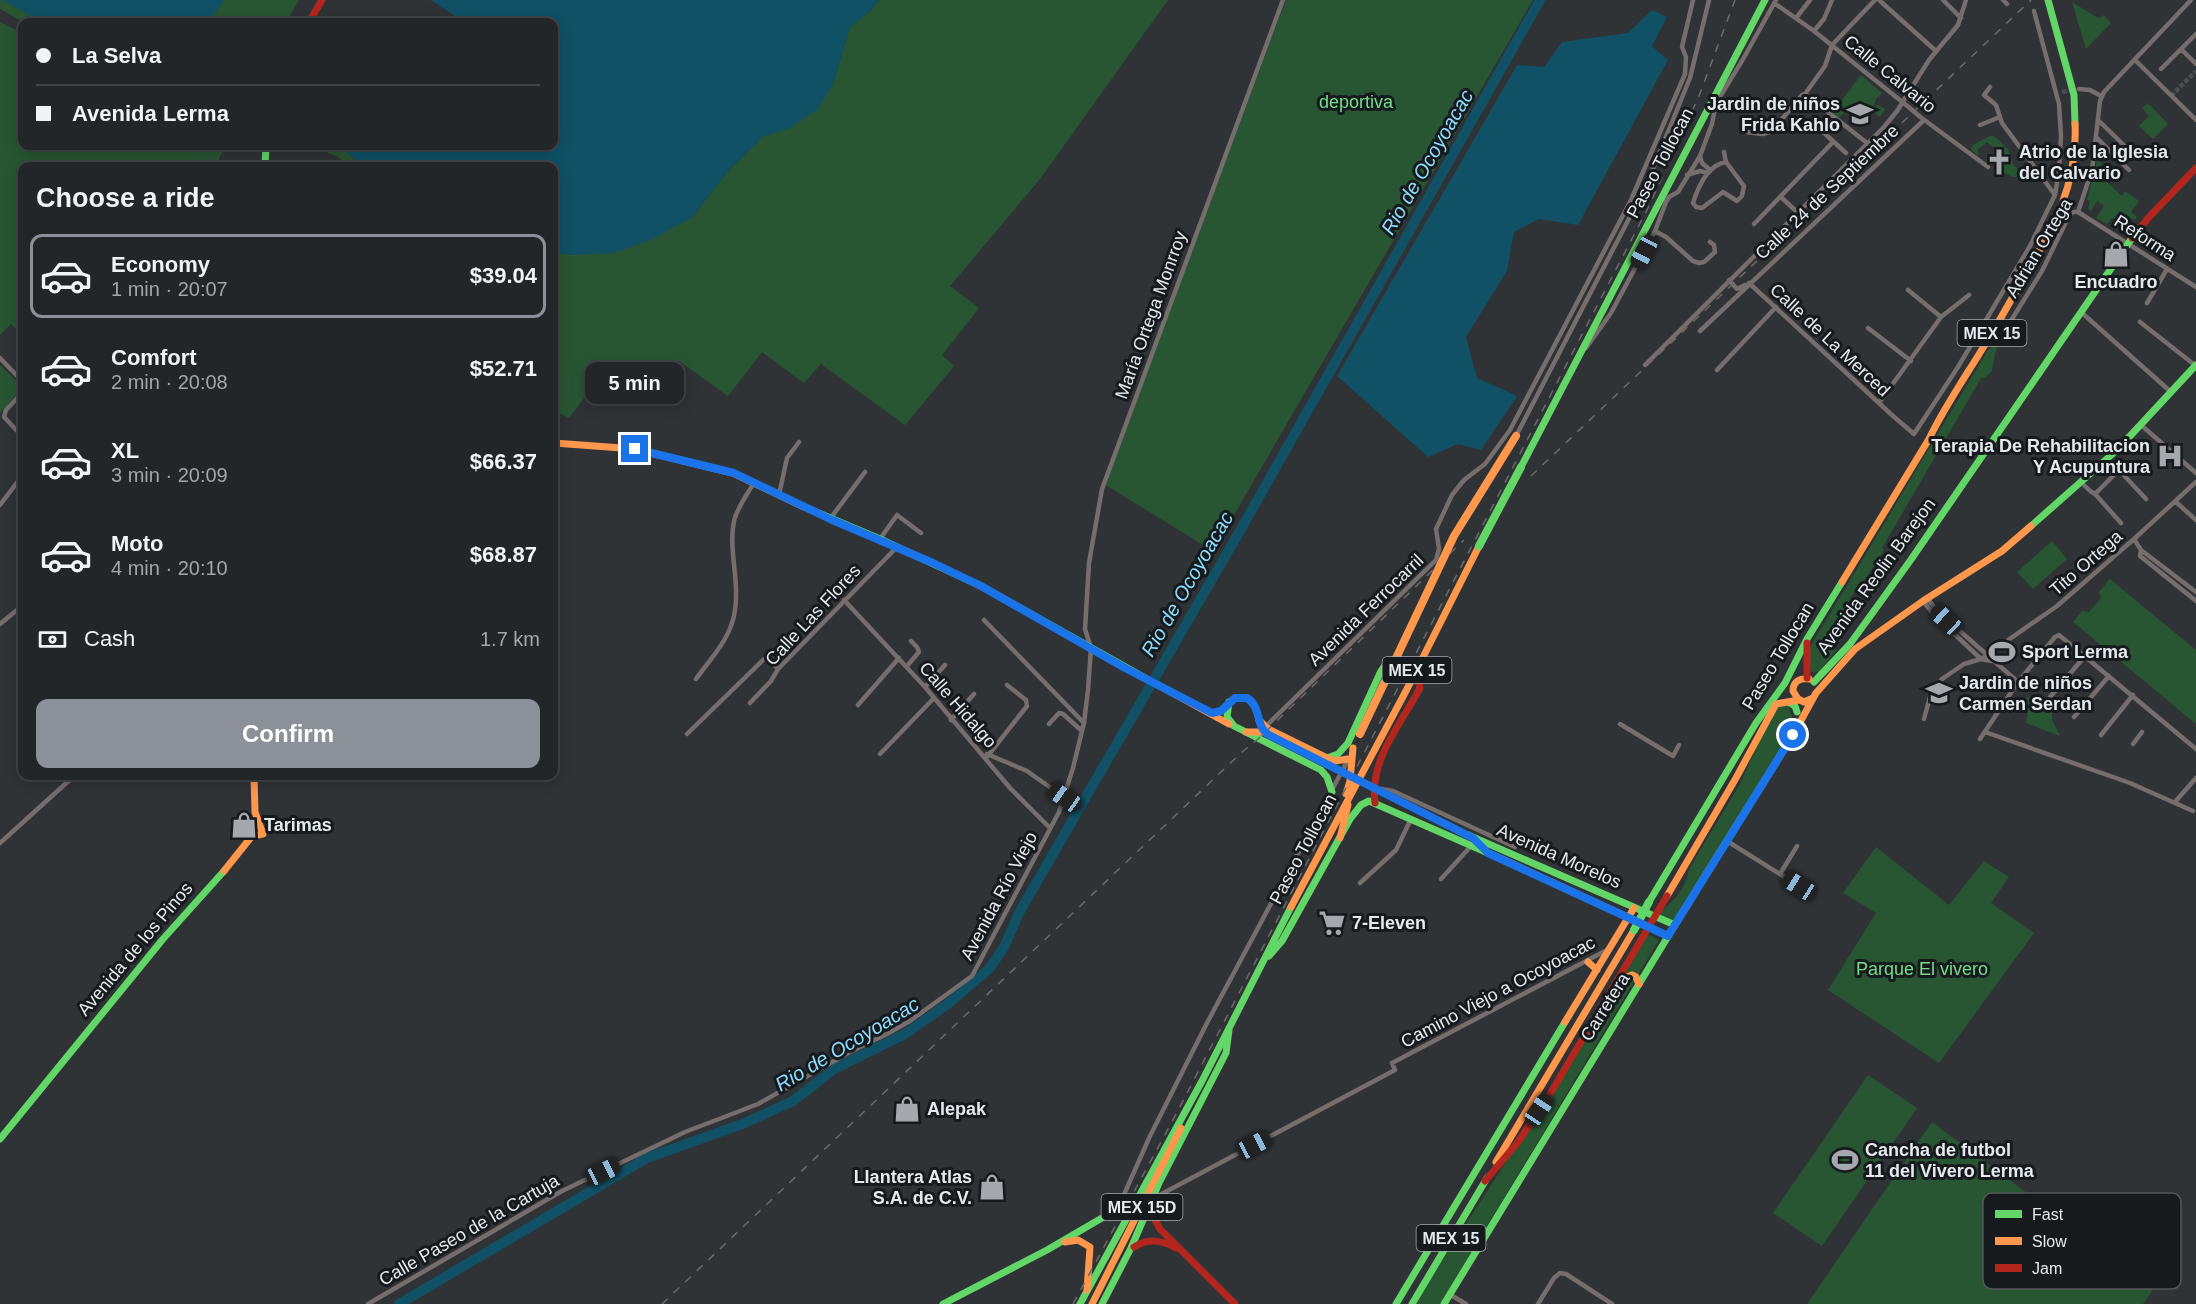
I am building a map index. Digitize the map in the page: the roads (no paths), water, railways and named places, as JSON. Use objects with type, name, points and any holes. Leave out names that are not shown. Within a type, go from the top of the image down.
[{"type":"main road","points":[[311,18],[322,0]]},
{"type":"main road","name":"Paseo Tollocan","points":[[1188,1107],[1765,0]]},
{"type":"main road","name":"Paseo Tollocan","points":[[1413,1301],[1756,723],[1785,683],[1808,639],[1991,335],[2058,216],[2073,169],[2077,132],[2074,95],[2048,0]]},
{"type":"main road","name":"Avenida Reolin Barejon","points":[[1811,680],[1852,647],[2128,243],[2150,216],[2196,168]]},
{"type":"main road","points":[[1852,647],[2002,551],[2082,483],[2141,425],[2196,365]]},
{"type":"main road","points":[[1244,732],[1264,729],[1335,761],[1348,759],[1454,536],[1516,435]]},
{"type":"main road","points":[[558,443],[644,451],[734,473],[753,484],[981,586],[1148,679]]},
{"type":"main road","points":[[642,461],[644,451]]},
{"type":"main road","points":[[1485,1181],[1518,1142],[1550,1094],[1619,980],[1647,927],[1736,778],[1776,704],[1804,702],[1815,696],[1811,680],[1808,639]]},
{"type":"main road","name":"Carretera","points":[[1444,1304],[1815,696],[1852,647]]},
{"type":"main road","points":[[1327,758],[1338,754],[1348,743],[1381,671],[1386,664],[1395,665]]},
{"type":"main road","points":[[1796,728],[1794,686],[1803,678],[1811,680]]},
{"type":"main road","points":[[1263,962],[1282,941],[1350,819],[1361,805],[1375,800],[1372,783],[1380,759],[1420,688],[1418,679]]},
{"type":"main road","points":[[1158,685],[1244,732],[1321,770],[1327,777],[1332,792]]},
{"type":"main road","points":[[1212,713],[1221,711],[1229,702]]},
{"type":"main road","points":[[1229,702],[1227,717],[1234,726]]},
{"type":"main road","points":[[1340,812],[1350,781],[1353,748]]},
{"type":"main road","name":"Avenida de los Pinos","points":[[0,1139],[163,939],[252,836],[263,834],[256,821],[253,807],[254,780]]},
{"type":"main road","points":[[1340,838],[1352,793]]},
{"type":"main road","name":"Avenida Morelos","points":[[1375,800],[1411,819],[1470,840],[1484,841],[1675,925]]},
{"type":"main road","name":"Avenida Morelos","points":[[1470,840],[1488,853],[1668,936]]},
{"type":"main road","points":[[1617,913],[1622,903]]},
{"type":"main road","points":[[1396,1304],[1634,908]]},
{"type":"main road","points":[[1588,962],[1597,970]]},
{"type":"main road","points":[[1619,980],[1632,975],[1636,977],[1639,984]]},
{"type":"main road","points":[[1102,1304],[1131,1248],[1159,1183],[1226,1053],[1230,1025]]},
{"type":"main road","name":"MEX 15","points":[[1080,1304],[1188,1107]]},
{"type":"main road","name":"MEX 15D","points":[[1092,1304],[1178,1137],[1188,1107]]},
{"type":"main road","points":[[943,1304],[1138,1197]]},
{"type":"main road","points":[[1154,1198],[1155,1220],[1160,1229],[1235,1304]]},
{"type":"main road","points":[[1131,1248],[1141,1241],[1153,1239],[1183,1252]]},
{"type":"main road","points":[[1056,1244],[1078,1240],[1090,1247],[1087,1291]]},
{"type":"street","name":"María Ortega Monrroy","points":[[1091,648],[1085,628],[1089,563],[1102,489],[1283,0]]},
{"type":"street","name":"Avenida Ferrocarril","points":[[1264,729],[1436,560],[1439,549],[1436,529],[1452,495],[1464,480],[1478,472],[1510,430],[1638,186],[1685,74],[1686,57],[1682,47],[1694,0]]},
{"type":"street","points":[[1516,435],[1646,186],[1690,78],[1709,0]]},
{"type":"street","points":[[1796,18],[1810,0]]},
{"type":"street","points":[[1814,31],[1824,19],[1832,0]]},
{"type":"street","points":[[1746,132],[1763,134],[1772,131],[1805,94],[1825,66],[1825,60],[1832,45],[1877,0],[1936,51]]},
{"type":"street","points":[[1943,0],[1961,18]]},
{"type":"street","points":[[1645,365],[1884,127],[1936,51],[1958,25],[1966,0]]},
{"type":"street","points":[[2079,89],[2103,94],[2190,0]]},
{"type":"street","points":[[1581,351],[1590,344],[1611,314],[1655,231],[1666,202],[1669,197],[1678,192],[1700,156],[1712,124],[1716,103],[1775,2]]},
{"type":"street","name":"Calle Calvario","points":[[1775,2],[1921,118],[1988,167]]},
{"type":"street","points":[[2034,10],[2060,93],[2061,136],[2055,195]]},
{"type":"street","points":[[2161,69],[2196,34]]},
{"type":"street","points":[[2181,49],[2196,64]]},
{"type":"street","points":[[2135,60],[2196,120]]},
{"type":"street","points":[[1990,87],[1984,95],[1996,105],[2002,123],[2055,195]]},
{"type":"street","points":[[1805,94],[1867,143]]},
{"type":"street","name":"Adrian Ortega","points":[[1991,335],[2003,331],[2012,319],[2042,271],[2069,216],[2073,212],[2078,212],[2088,187],[2103,94]]},
{"type":"street","points":[[1980,125],[2000,117]]},
{"type":"street","name":"Calle 24 de Septiembre","points":[[1700,331],[1921,118]]},
{"type":"street","points":[[2098,120],[2134,156]]},
{"type":"street","points":[[1822,132],[1846,153]]},
{"type":"street","points":[[2097,138],[2129,170]]},
{"type":"street","points":[[1754,224],[1777,200],[1782,198],[1833,142]]},
{"type":"street","points":[[1724,152],[1726,162],[1744,186],[1742,196],[1737,201],[1723,192],[1702,208],[1696,207],[1694,201],[1709,171],[1717,164],[1726,162]]},
{"type":"street","points":[[1700,156],[1702,163],[1709,171]]},
{"type":"street","points":[[1687,175],[1709,171]]},
{"type":"street","name":"Calle de La Merced","points":[[1749,283],[1914,434],[1958,367],[2037,232],[2055,195]]},
{"type":"street","points":[[1782,198],[1797,212]]},
{"type":"street","name":"Reforma","points":[[2078,212],[2196,287]]},
{"type":"street","points":[[1655,231],[1666,237],[1693,261],[1699,263],[1704,262],[1715,252],[1714,245],[1710,242]]},
{"type":"street","points":[[2146,303],[2168,269]]},
{"type":"street","points":[[1729,280],[1737,289],[1749,283]]},
{"type":"street","points":[[1908,290],[1941,317]]},
{"type":"street","points":[[1879,403],[1941,317],[1969,295]]},
{"type":"street","points":[[1718,370],[1776,308]]},
{"type":"street","points":[[2080,312],[2171,392]]},
{"type":"street","points":[[2140,322],[2196,365]]},
{"type":"street","points":[[1868,328],[1911,361]]},
{"type":"street","points":[[0,358],[18,377]]},
{"type":"street","points":[[18,397],[6,410],[4,417],[18,432]]},
{"type":"street","points":[[2141,425],[2196,473]]},
{"type":"street","points":[[778,495],[787,458],[799,442]]},
{"type":"street","points":[[2095,494],[2119,470],[2146,499]]},
{"type":"street","points":[[830,519],[865,472]]},
{"type":"street","points":[[0,505],[18,481]]},
{"type":"street","name":"Tito Ortega","points":[[1924,719],[1931,693],[1940,681],[1964,664],[1981,659],[2056,606],[2196,482]]},
{"type":"street","points":[[2082,483],[2121,523]]},
{"type":"street","points":[[696,678],[720,646],[731,627],[736,610],[734,524],[739,509],[753,484]]},
{"type":"street","points":[[2176,502],[2196,520]]},
{"type":"street","points":[[880,539],[897,515],[921,533]]},
{"type":"street","points":[[2134,539],[2141,550],[2196,592]]},
{"type":"street","name":"Calle Las Flores","points":[[750,703],[771,681],[778,669],[897,547]]},
{"type":"street","points":[[2141,550],[2140,556],[2196,601]]},
{"type":"street","name":"Calle Hidalgo","points":[[844,600],[925,687],[981,753],[987,756],[1010,788],[1050,828]]},
{"type":"street","points":[[1926,600],[1935,613],[1981,659],[1995,662]]},
{"type":"street","points":[[0,624],[18,609]]},
{"type":"street","points":[[1935,613],[2018,682]]},
{"type":"street","points":[[984,620],[1084,723]]},
{"type":"street","points":[[1980,739],[2018,682],[2057,635],[2133,695],[2196,749]]},
{"type":"street","points":[[906,666],[919,652],[911,641]]},
{"type":"street","name":"Avenida Río Viejo","points":[[967,982],[980,963],[1065,798],[1084,723],[1091,648]]},
{"type":"street","points":[[2050,697],[2085,656]]},
{"type":"street","points":[[858,705],[899,658]]},
{"type":"street","points":[[687,734],[764,659],[768,659],[778,669]]},
{"type":"street","points":[[925,687],[945,665]]},
{"type":"street","points":[[2074,717],[2109,676]]},
{"type":"street","points":[[1148,679],[1158,685]]},
{"type":"street","points":[[1776,704],[1785,683]]},
{"type":"street","points":[[1007,685],[1026,700],[1027,706],[987,756],[1028,771],[1065,798]]},
{"type":"street","points":[[951,720],[974,694]]},
{"type":"street","points":[[2101,735],[2133,695]]},
{"type":"street","points":[[880,754],[934,698]]},
{"type":"street","name":"Avenida Morelos","points":[[1229,702],[1235,698],[1247,698],[1256,706],[1264,729],[1470,840]]},
{"type":"street","points":[[1049,724],[1059,713],[1082,731]]},
{"type":"street","points":[[1620,724],[1672,756],[1679,746]]},
{"type":"street","points":[[1985,732],[2067,759],[2193,811]]},
{"type":"street","points":[[2133,744],[2142,732]]},
{"type":"street","points":[[1118,1208],[1150,1136],[1208,1021],[1348,759]]},
{"type":"street","points":[[2175,802],[2196,778]]},
{"type":"street","points":[[0,843],[70,780]]},
{"type":"street","points":[[1375,800],[1376,793],[1381,789],[1394,791],[1515,847]]},
{"type":"street","points":[[1360,883],[1396,850],[1411,819]]},
{"type":"street","points":[[1441,879],[1470,840]]},
{"type":"street","points":[[1727,840],[1799,886]]},
{"type":"street","points":[[1780,874],[1797,846]]},
{"type":"street","name":"Camino Viejo a Ocoyoacac","points":[[1154,1198],[1395,1070],[1392,1063],[1609,949]]},
{"type":"street","name":"Calle Paseo de la Cartuja","points":[[368,1304],[562,1191],[685,1132],[765,1100],[850,1052],[887,1035],[967,982]]},
{"type":"street","points":[[1538,1304],[1554,1278],[1560,1273],[1566,1274],[1612,1304]]},
{"type":"street","points":[[1449,1294],[1466,1304]]},
{"type":"water","points":[[3,0],[224,0],[212,18],[35,18]]},
{"type":"water","points":[[431,0],[879,0],[871,10],[850,27],[833,84],[818,109],[790,128],[764,136],[729,170],[692,217],[653,239],[614,253],[573,255],[558,253],[558,162],[358,162],[345,150],[558,150],[558,18],[458,18]]},
{"type":"water","points":[[1652,10],[1667,17],[1652,46],[1668,60],[1578,225],[1539,219],[1514,232],[1507,271],[1466,337],[1477,378],[1517,396],[1481,450],[1458,444],[1428,457],[1337,376],[1517,65],[1544,67],[1562,42],[1628,33]]},
{"type":"waterway","name":"Rio de Ocoyoacac","points":[[399,1304],[647,1158],[745,1123],[793,1101],[834,1069],[905,1034],[949,1003],[990,968],[1004,947],[1020,911],[1241,529],[1540,0]]},
{"type":"tunnel","points":[[2171,96],[2196,71]]},
{"type":"tunnel","points":[[2062,92],[2073,90]]},
{"type":"tunnel","points":[[1395,665],[1416,677]]},
{"type":"railway","points":[[1073,1304],[1174,1118],[1649,206],[1699,96],[1735,0]]},
{"type":"railway","points":[[1531,476],[2031,0]]},
{"type":"railway","points":[[662,1304],[1258,739],[1464,540]]},
{"type":"place","name":"Jardin de niños Frida Kahlo","points":[[1860,114]]},
{"type":"place","name":"Atrio de la Iglesia del Calvario","points":[[1999,162]]},
{"type":"place","name":"Encuadro","points":[[2116,254]]},
{"type":"place","name":"Terapia De Rehabilitacion Y Acupuntura","points":[[2170,456]]},
{"type":"place","name":"Sport Lerma","points":[[2002,652]]},
{"type":"place","name":"Jardin de niños Carmen Serdan","points":[[1939,693]]},
{"type":"place","name":"Tarimas","points":[[244,825]]},
{"type":"place","name":"7-Eleven","points":[[1332,923]]},
{"type":"place","name":"Alepak","points":[[907,1109]]},
{"type":"place","name":"Cancha de futbol 11 del Vivero Lerma","points":[[1845,1160]]},
{"type":"place","name":"Llantera Atlas S.A. de C.V.","points":[[992,1187]]},
{"type":"park label","name":"deportiva","points":[[1356,102]]},
{"type":"park label","name":"Parque El vivero","points":[[1922,969]]}]
